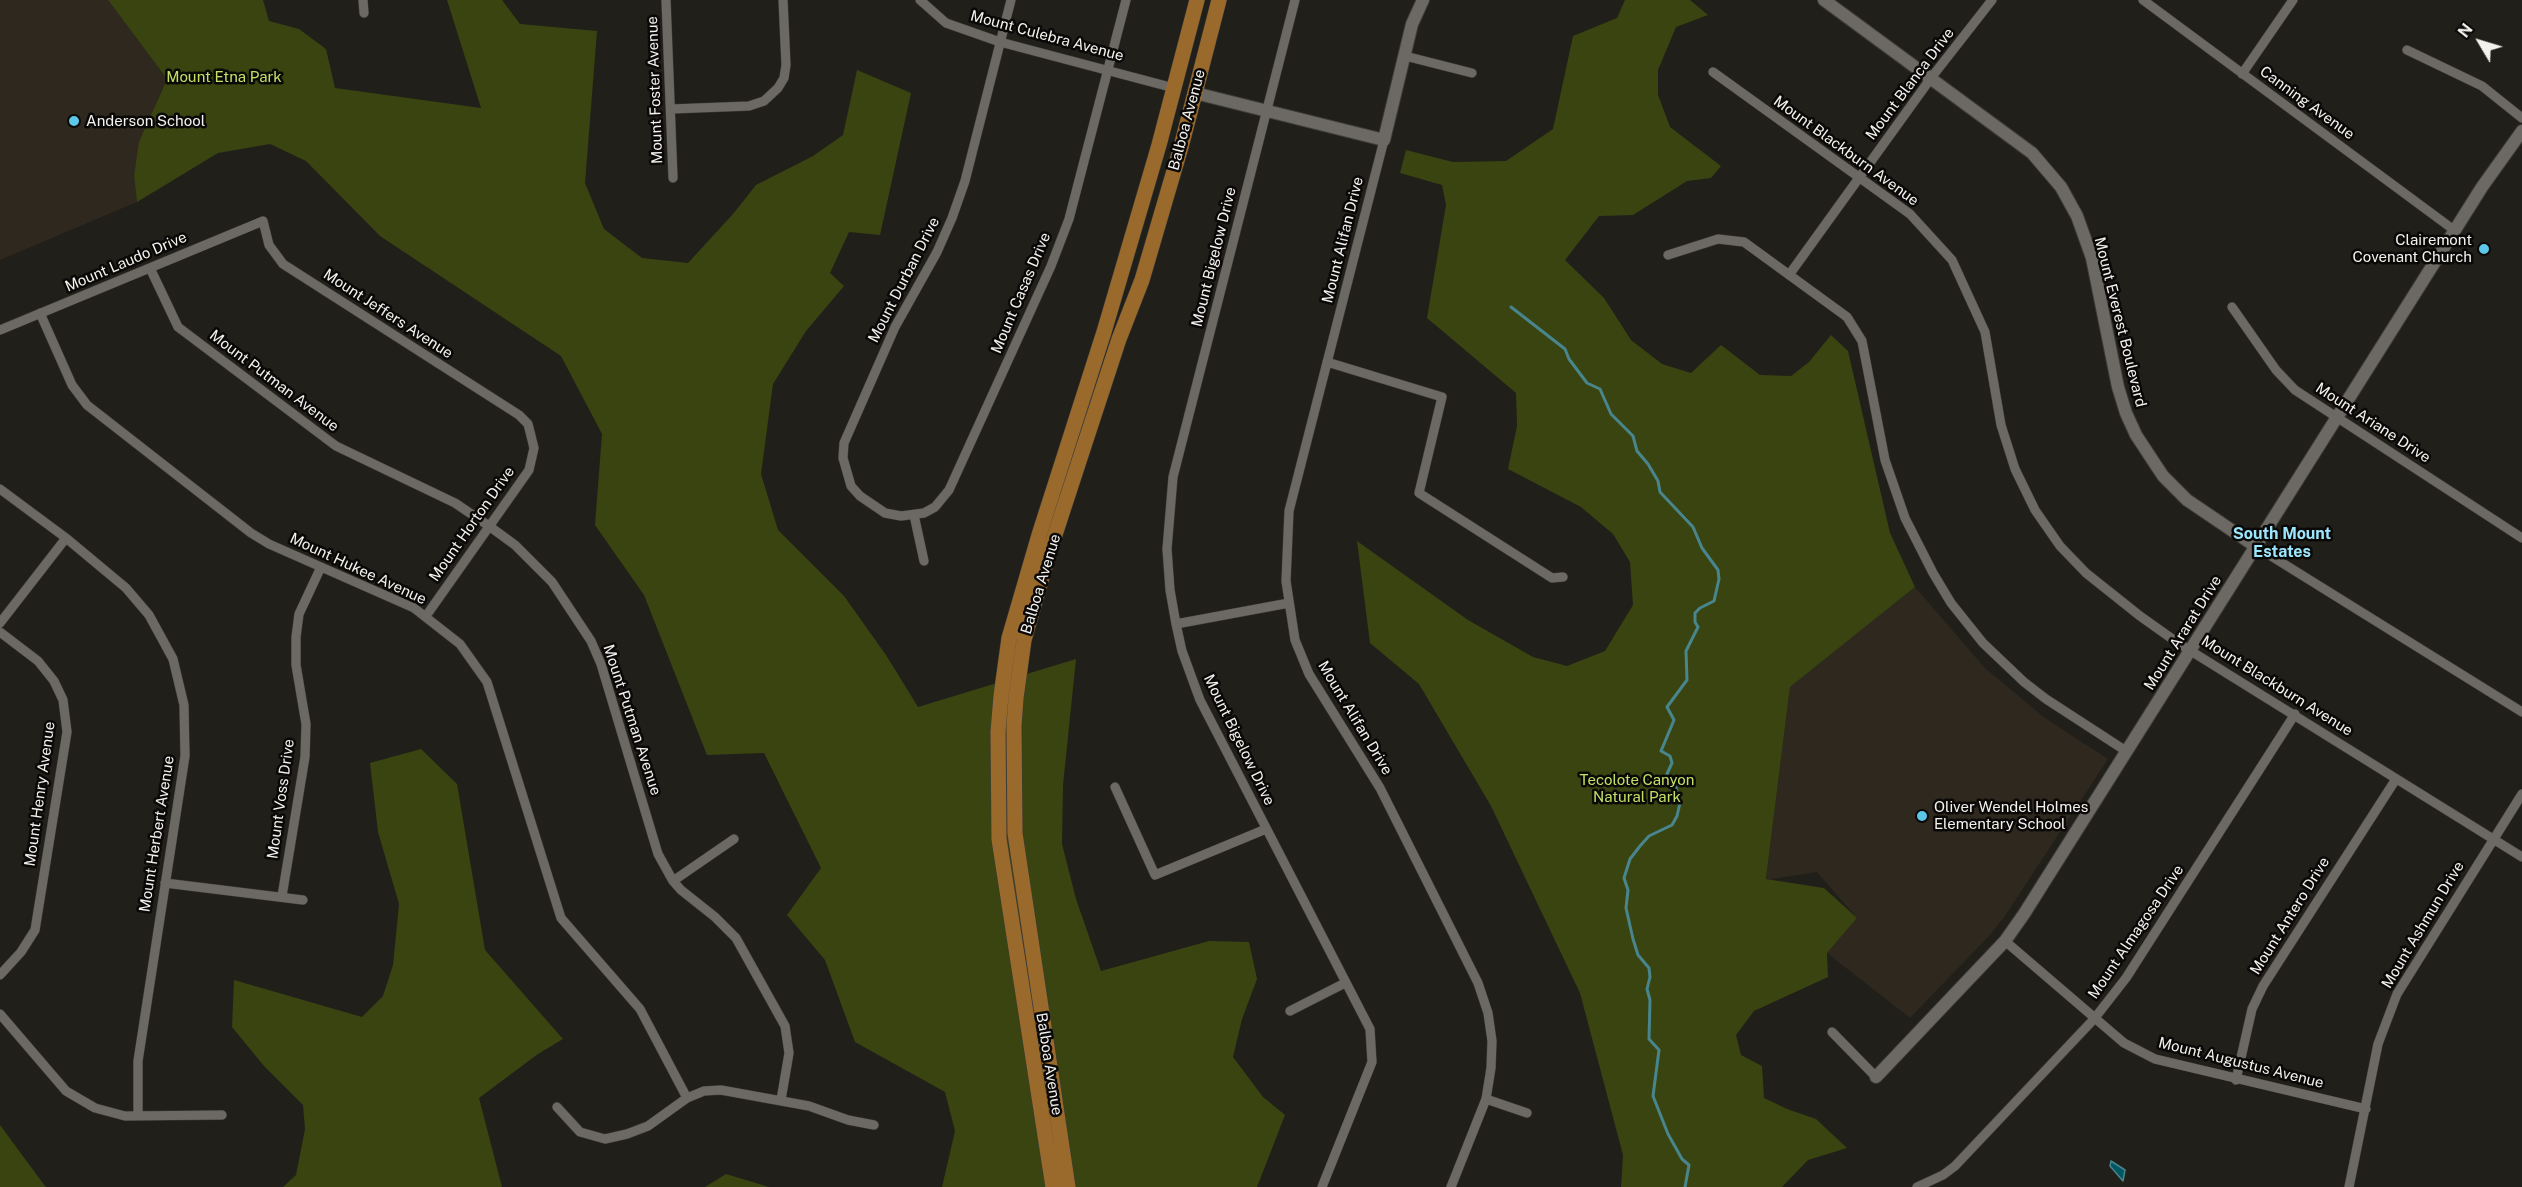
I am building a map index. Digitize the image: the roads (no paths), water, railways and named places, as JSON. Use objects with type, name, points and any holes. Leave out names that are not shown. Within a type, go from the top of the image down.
[{"type":"main road","name":"Balboa Avenue","points":[[1053,1187],[999,839],[998,732],[1001,696],[1009,638],[1039,535],[1104,332],[1197,0]]},
{"type":"main road","name":"Balboa Avenue","points":[[1068,1187],[1015,833],[1016,698],[1024,640],[1048,556],[1119,339],[1142,280],[1181,147],[1219,0]]},
{"type":"main road","points":[[1182,55],[1185,77],[1195,93]]},
{"type":"main road","points":[[1174,87],[1180,96],[1182,111],[1181,147]]},
{"type":"street","points":[[363,0],[364,13]]},
{"type":"street","name":"Mount Foster Avenue","points":[[666,0],[673,178]]},
{"type":"street","points":[[670,110],[749,106],[764,101],[778,88],[784,78],[786,65],[783,0]]},
{"type":"street","name":"Mount Culebra Avenue","points":[[920,0],[946,23],[1000,42],[1174,87]]},
{"type":"street","name":"Mount Durban Drive","points":[[914,515],[885,513],[860,496],[851,486],[843,458],[844,443],[895,327],[937,252],[952,218],[965,181],[1011,0]]},
{"type":"street","name":"Mount Casas Drive","points":[[914,515],[935,507],[949,490],[1051,266],[1069,219],[1126,0]]},
{"type":"street","name":"Mount Bigelow Drive","points":[[1295,0],[1173,477],[1167,549],[1170,590],[1176,624],[1182,651],[1200,700],[1370,1029],[1372,1062],[1322,1187]]},
{"type":"street","name":"Mount Alifan Drive","points":[[1423,0],[1412,24],[1289,511],[1286,580],[1295,640],[1308,674],[1380,788],[1478,982],[1488,1013],[1492,1041],[1486,1099],[1451,1187]]},
{"type":"street","name":"Mount Everest Boulevard","points":[[1824,0],[2032,153],[2061,187],[2077,216],[2092,258],[2118,387],[2126,413],[2136,435],[2163,476],[2187,500],[2255,546],[2522,712]]},
{"type":"street","name":"Mount Blanca Drive","points":[[1789,275],[1931,78],[1992,0]]},
{"type":"street","points":[[2242,74],[2293,0]]},
{"type":"street","name":"Canning Avenue","points":[[2148,1],[2242,74],[2454,230]]},
{"type":"street","points":[[2407,50],[2482,86],[2522,118]]},
{"type":"street","points":[[1405,56],[1472,73]]},
{"type":"street","name":"Mount Blackburn Avenue","points":[[1713,72],[1910,214],[1952,260],[1984,332],[2001,425],[2015,469],[2035,510],[2060,546],[2104,587],[2190,651],[2295,714],[2522,857]]},
{"type":"street","points":[[1195,93],[1384,140]]},
{"type":"street","name":"Mount Ararat Drive","points":[[1832,1032],[1876,1077],[2005,940],[2024,914],[2454,230],[2522,131]]},
{"type":"street","name":"Mount Laudo Drive","points":[[0,330],[263,221]]},
{"type":"street","name":"Mount Jeffers Avenue","points":[[263,221],[269,245],[283,264],[519,415]]},
{"type":"street","points":[[1668,255],[1718,239],[1744,242],[1847,317],[1862,341],[1885,460],[1905,518],[1951,603],[1983,643],[2024,682],[2126,751]]},
{"type":"street","name":"Mount Putman Avenue","points":[[150,268],[177,327],[336,446],[454,503],[489,526],[515,544],[552,582],[591,641],[601,664],[658,854],[681,891],[715,917],[736,938],[785,1026],[789,1053],[782,1100]]},
{"type":"street","name":"Mount Ariane Drive","points":[[2232,307],[2276,370],[2295,390],[2522,538]]},
{"type":"street","name":"Mount Hukee Avenue","points":[[40,313],[72,385],[87,405],[268,544],[414,608],[460,644],[487,682],[561,918],[640,1009],[687,1098]]},
{"type":"street","points":[[1327,363],[1442,397],[1419,493],[1552,578],[1563,577]]},
{"type":"street","name":"Mount Horton Drive","points":[[426,616],[529,470],[534,448],[528,424],[519,415]]},
{"type":"street","name":"Mount Herbert Avenue","points":[[0,489],[66,538],[126,588],[149,615],[173,659],[184,705],[185,756],[138,1061],[138,1115]]},
{"type":"street","points":[[914,515],[924,561]]},
{"type":"street","points":[[0,623],[66,538]]},
{"type":"street","name":"Mount Voss Drive","points":[[282,897],[305,757],[306,724],[296,665],[296,638],[299,614],[321,567]]},
{"type":"street","points":[[1176,624],[1288,603]]},
{"type":"street","name":"Mount Henry Avenue","points":[[0,632],[38,661],[54,681],[63,700],[67,732],[35,930],[21,952],[0,975]]},
{"type":"street","name":"Mount Almagosa Drive","points":[[1917,1187],[1943,1175],[1955,1166],[2094,1019],[2126,978],[2295,714]]},
{"type":"street","name":"Mount Antero Drive","points":[[2236,1080],[2252,1009],[2263,986],[2396,779]]},
{"type":"street","points":[[1115,787],[1155,874],[1266,829]]},
{"type":"street","name":"Mount Ashmun Drive","points":[[2349,1187],[2378,1044],[2397,994],[2522,794]]},
{"type":"street","points":[[673,881],[734,839]]},
{"type":"street","points":[[165,883],[303,900]]},
{"type":"street","name":"Mount Augustus Avenue","points":[[2005,940],[2124,1043],[2155,1059],[2366,1109]]},
{"type":"street","points":[[1290,1011],[1345,983]]},
{"type":"street","points":[[0,1014],[66,1091],[95,1108],[125,1116],[222,1115]]},
{"type":"street","points":[[557,1107],[580,1132],[605,1139],[648,1126],[687,1098],[704,1091],[721,1090],[782,1100],[848,1120],[874,1125]]},
{"type":"street","points":[[1486,1099],[1527,1113]]},
{"type":"water","points":[[2111,1161],[2125,1170],[2123,1181],[2110,1166]]},
{"type":"waterway","points":[[1511,307],[1565,349],[1569,359],[1587,383],[1600,389],[1611,414],[1633,436],[1637,451],[1658,481],[1660,492],[1693,527],[1702,548],[1718,570],[1719,579],[1714,601],[1695,613],[1695,622],[1698,627],[1686,651],[1687,680],[1667,707],[1674,720],[1661,751],[1670,756],[1672,763],[1666,776],[1675,784],[1680,803],[1677,816],[1672,825],[1649,836],[1640,846],[1630,859],[1624,878],[1628,890],[1626,908],[1633,939],[1638,955],[1649,968],[1650,977],[1647,989],[1650,1000],[1649,1039],[1659,1050],[1653,1096],[1668,1134],[1682,1159],[1689,1165],[1685,1187]]},
{"type":"place","name":"Anderson School","points":[[74,121]]},
{"type":"place","name":"Clairemont Covenant Church","points":[[2484,249]]},
{"type":"place","name":"Oliver Wendel Holmes Elementary School","points":[[1922,816]]},
{"type":"district","name":"South Mount Estates","points":[[2282,543]]},
{"type":"park label","name":"Mount Etna Park","points":[[224,77]]},
{"type":"park label","name":"Tecolote Canyon Natural Park","points":[[1637,788]]}]
